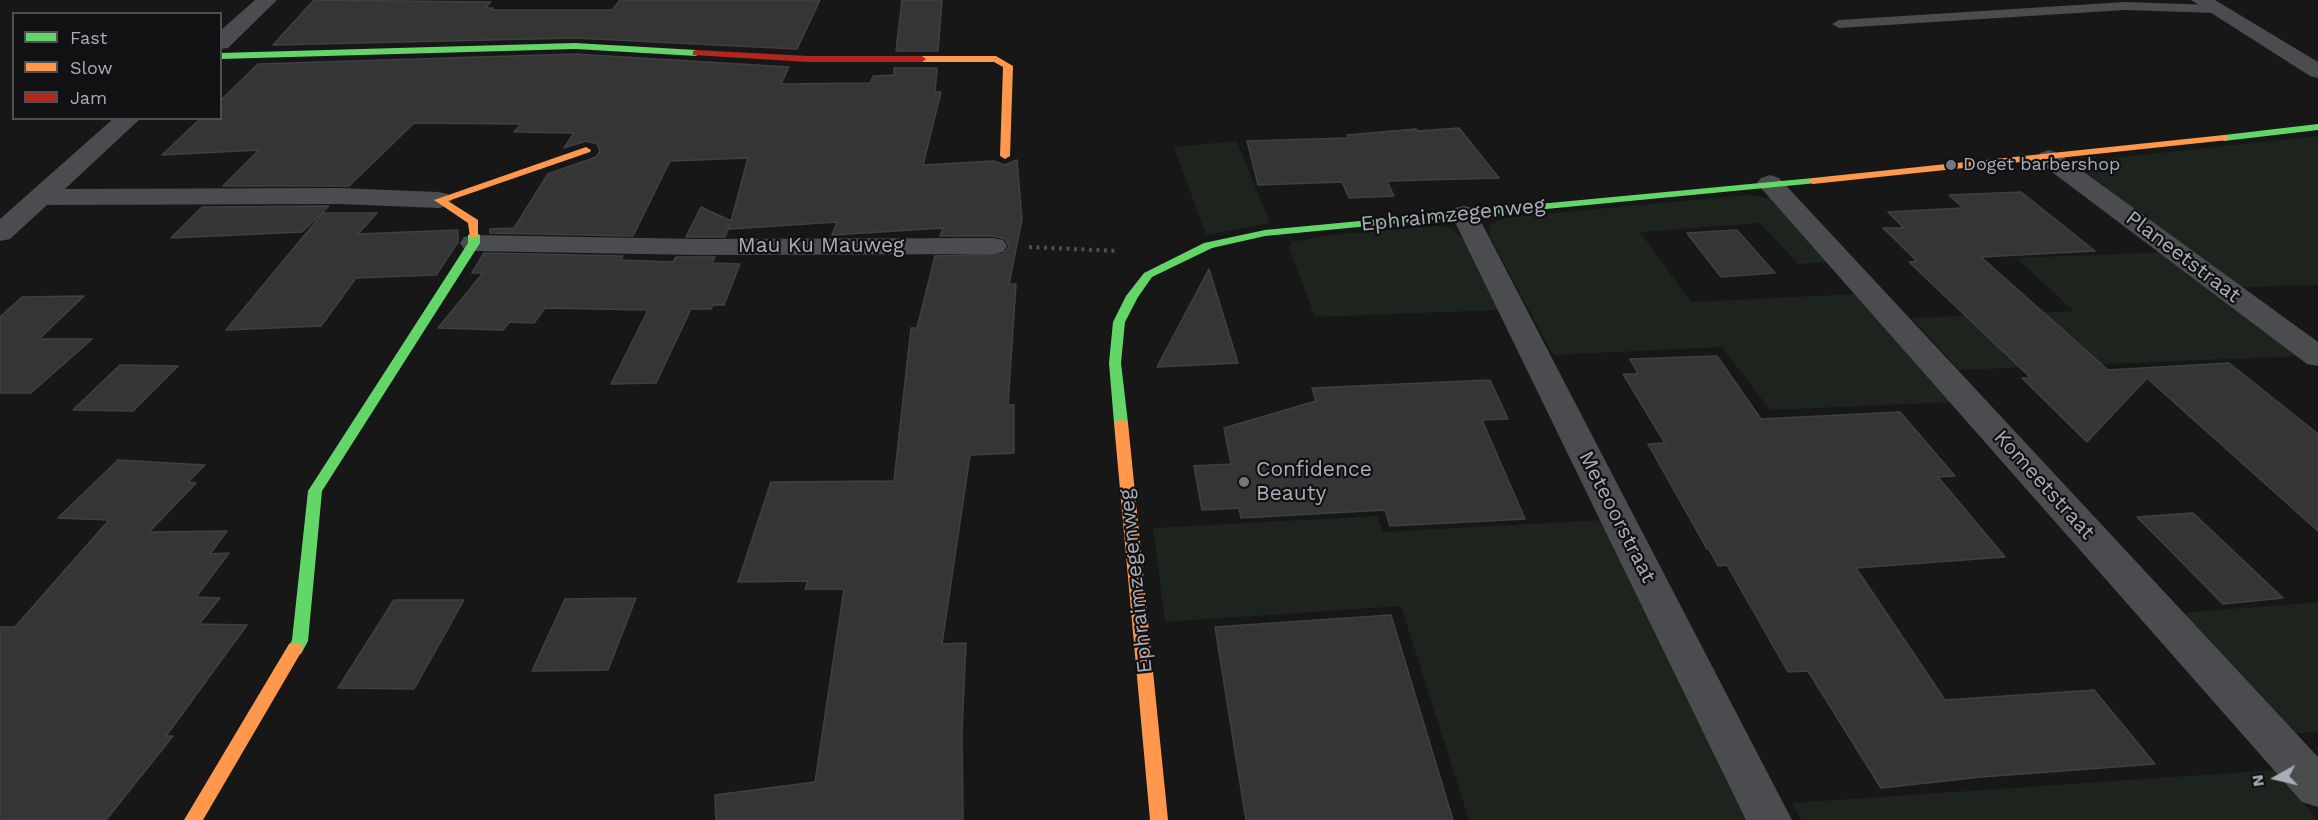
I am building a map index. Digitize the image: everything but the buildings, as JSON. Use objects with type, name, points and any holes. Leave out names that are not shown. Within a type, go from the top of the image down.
[{"type":"street","points":[[222,41],[267,0]]},
{"type":"street","points":[[2208,4],[2318,71]]},
{"type":"street","points":[[222,56],[575,46],[808,59],[996,60],[1008,66],[1005,156]]},
{"type":"street","points":[[0,233],[21,208],[127,120]]},
{"type":"street","name":"Ephraimzegenweg","points":[[1159,820],[1115,363],[1119,322],[1132,296],[1148,275],[1208,245],[1265,233],[2049,158],[2318,127]]},
{"type":"street","points":[[21,208],[339,196],[439,200],[586,150]]},
{"type":"street","name":"Planeetstraat","points":[[2049,158],[2318,357]]},
{"type":"street","name":"Komeetstraat","points":[[1770,183],[2318,788]]},
{"type":"street","points":[[193,820],[300,641],[315,491],[474,243],[474,222],[439,200]]},
{"type":"street","name":"Meteoorstraat","points":[[1464,214],[1770,820]]},
{"type":"street","name":"Mau Ku Mauweg","points":[[474,243],[698,247],[993,246]]},
{"type":"lane","points":[[1839,24],[2125,6],[2208,4]]},
{"type":"path","points":[[993,246],[1108,249],[1124,251],[1164,267]]},
{"type":"shaded area","points":[[2318,136],[2318,285],[2236,287],[2080,167],[2081,164],[2094,160]]},
{"type":"shaded area","points":[[1237,141],[1270,223],[1206,235],[1174,147]]},
{"type":"shaded area","points":[[1748,195],[1775,199],[1831,262],[1798,264],[1760,223],[1640,232],[1691,302],[1858,294],[1955,402],[1770,410],[1722,347],[1553,355],[1489,235],[1490,226],[1498,220],[1512,217]]},
{"type":"shaded area","points":[[1449,227],[1465,240],[1499,310],[1315,317],[1289,248],[1292,242],[1331,235]]},
{"type":"shaded area","points":[[2167,252],[2303,356],[1959,370],[1912,318],[2074,311],[2016,258]]},
{"type":"shaded area","points":[[1377,516],[1383,532],[1605,520],[1752,820],[1469,820],[1401,606],[1165,622],[1153,528]]},
{"type":"shaded area","points":[[2318,602],[2318,731],[2293,734],[2181,613]]},
{"type":"shaded area","points":[[2276,770],[2318,820],[1801,820],[1792,803]]},
{"type":"traffic: fast","points":[[222,56],[575,46],[696,53]]},
{"type":"traffic: fast","points":[[2224,138],[2318,127]]},
{"type":"traffic: fast","points":[[1121,423],[1115,363],[1119,322],[1132,296],[1148,275],[1208,245],[1265,233],[1813,181]]},
{"type":"traffic: fast","points":[[295,649],[300,641],[315,491],[474,243],[474,235]]},
{"type":"traffic: slow","points":[[922,59],[996,59],[1008,66],[1005,156]]},
{"type":"traffic: slow","points":[[1813,181],[2224,138]]},
{"type":"traffic: slow","points":[[474,235],[474,222],[439,200],[586,150]]},
{"type":"traffic: slow","points":[[1121,423],[1159,820]]},
{"type":"traffic: slow","points":[[193,820],[295,649]]},
{"type":"traffic: jam","points":[[696,53],[808,59],[922,59]]},
{"type":"place","name":"Doget barbershop","points":[[1951,165]]},
{"type":"place","name":"Confidence Beauty","points":[[1244,482]]}]
